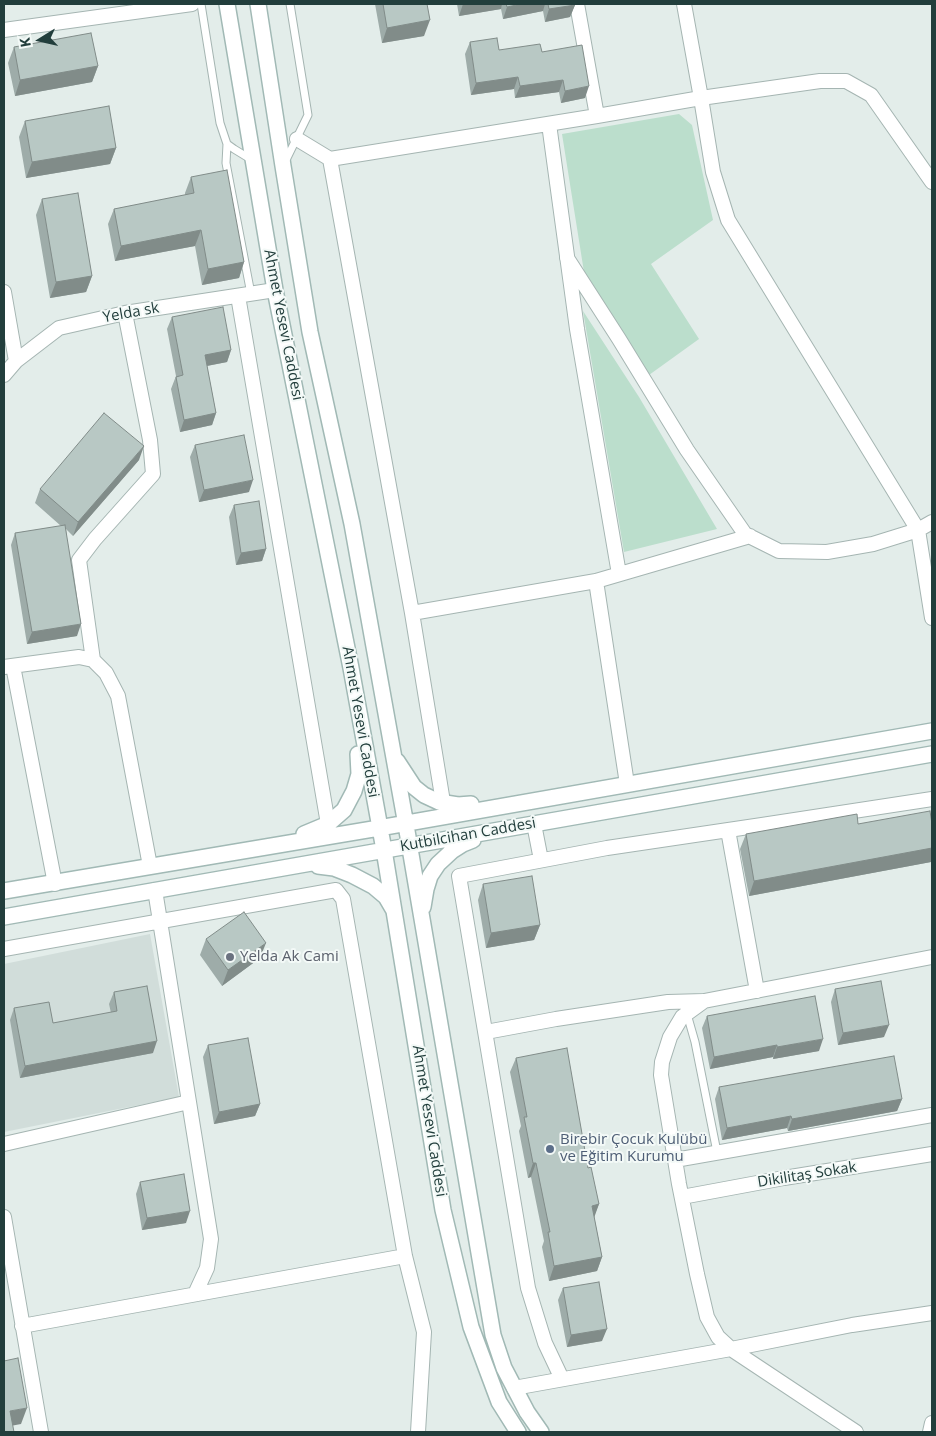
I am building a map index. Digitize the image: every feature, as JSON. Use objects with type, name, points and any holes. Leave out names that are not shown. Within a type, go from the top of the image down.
[{"type":"main road","name":"Ahmet Yesevi Caddesi","points":[[227,4],[275,290],[351,668],[384,850],[443,1210],[470,1326],[499,1402],[518,1432]]},
{"type":"main road","name":"Ahmet Yesevi Caddesi","points":[[258,4],[282,166],[310,332],[352,524],[406,822],[493,1334],[504,1368],[527,1412],[541,1432]]},
{"type":"main road","points":[[277,845],[328,824],[344,810],[354,791],[359,774],[351,668]]},
{"type":"main road","name":"Kutbilcihan Caddesi","points":[[4,891],[55,884],[932,731]]},
{"type":"main road","name":"Kutbilcihan Caddesi","points":[[4,917],[932,754]]},
{"type":"main road","points":[[394,757],[414,787],[424,795],[458,805],[515,803]]},
{"type":"main road","points":[[422,921],[426,888],[430,876],[438,864],[463,844],[498,830]]},
{"type":"main road","points":[[303,864],[334,868],[360,879],[373,886],[386,898],[395,912]]},
{"type":"street","points":[[4,30],[192,4]]},
{"type":"street","points":[[577,4],[597,116]]},
{"type":"street","points":[[684,4],[713,172],[728,220],[918,530],[932,618]]},
{"type":"street","points":[[297,139],[330,159],[701,98],[820,81],[846,81],[871,94],[932,182]]},
{"type":"street","points":[[549,124],[577,329],[619,574]]},
{"type":"street","points":[[330,159],[412,613],[443,802]]},
{"type":"street","points":[[567,258],[687,450],[745,534],[779,551],[827,552],[873,544],[918,530],[932,522]]},
{"type":"street","name":"Yelda sk","points":[[4,375],[16,361],[59,328],[125,313],[275,290]]},
{"type":"street","points":[[4,292],[16,361]]},
{"type":"street","points":[[244,295],[328,824]]},
{"type":"street","points":[[93,660],[78,560],[153,474],[150,440],[125,313]]},
{"type":"street","points":[[412,613],[596,581],[750,536]]},
{"type":"street","points":[[596,581],[627,784]]},
{"type":"street","points":[[55,884],[8,667],[79,657],[93,660],[106,673],[118,696],[150,866]]},
{"type":"street","points":[[562,1379],[545,1343],[528,1288],[459,876],[607,848],[932,799]]},
{"type":"street","points":[[534,824],[541,860]]},
{"type":"street","points":[[728,830],[757,990]]},
{"type":"street","points":[[155,890],[212,1239],[207,1268],[195,1294]]},
{"type":"street","points":[[4,949],[326,890],[336,890],[343,899],[405,1256],[424,1332],[418,1432]]},
{"type":"street","points":[[486,1032],[668,1002],[704,1001],[932,957]]},
{"type":"street","points":[[704,1001],[682,1017],[670,1037],[662,1062],[661,1075],[682,1197],[697,1274],[708,1317],[718,1337],[731,1349],[856,1432]]},
{"type":"street","points":[[4,1144],[189,1102]]},
{"type":"street","points":[[675,1160],[932,1115]]},
{"type":"street","name":"Dikilitaş Sokak","points":[[682,1197],[932,1154]]},
{"type":"street","points":[[4,1217],[41,1432]]},
{"type":"street","points":[[22,1326],[405,1256]]},
{"type":"street","points":[[514,1388],[852,1325],[932,1313]]},
{"type":"street","points":[[930,1432],[932,1423]]},
{"type":"lane","points":[[201,4],[220,123],[227,144],[226,163],[244,295]]},
{"type":"lane","points":[[282,166],[308,115],[290,4]]},
{"type":"lane","points":[[227,144],[253,161]]},
{"type":"lane","points":[[687,1014],[695,1042],[718,1152]]},
{"type":"shaded area","points":[[150,934],[179,1097],[4,1132],[4,964]]},
{"type":"green space","points":[[679,114],[692,125],[713,220],[651,264],[699,339],[649,375],[584,272],[562,134]]},
{"type":"green space","points":[[583,311],[639,397],[717,529],[624,552]]},
{"type":"building","points":[[383,4],[427,4],[430,20],[387,28]]},
{"type":"building","points":[[506,4],[521,4],[507,7]]},
{"type":"building","points":[[548,4],[575,4],[575,5],[549,9]]},
{"type":"building","points":[[91,33],[98,66],[20,80],[14,47]]},
{"type":"building","points":[[497,38],[499,50],[540,44],[542,52],[582,45],[589,86],[565,91],[563,80],[520,86],[518,77],[476,83],[470,42]]},
{"type":"building","points":[[109,106],[116,148],[32,162],[25,121]]},
{"type":"building","points":[[227,170],[244,262],[208,269],[201,230],[121,246],[114,209],[194,193],[191,177]]},
{"type":"building","points":[[78,193],[92,276],[56,282],[42,199]]},
{"type":"building","points":[[223,307],[231,350],[205,355],[216,413],[184,420],[176,377],[183,375],[172,317]]},
{"type":"building","points":[[104,413],[144,446],[78,522],[40,489]]},
{"type":"building","points":[[244,435],[253,480],[204,490],[195,445]]},
{"type":"building","points":[[259,501],[266,549],[241,553],[234,505]]},
{"type":"building","points":[[65,525],[81,624],[32,632],[15,533]]},
{"type":"building","points":[[930,811],[932,848],[754,881],[746,834],[857,814],[858,824]]},
{"type":"building","points":[[532,876],[540,925],[491,933],[483,884]]},
{"type":"building","points":[[244,912],[266,943],[228,970],[206,939]]},
{"type":"building","points":[[881,981],[889,1025],[843,1033],[835,989]]},
{"type":"building","points":[[147,986],[157,1041],[25,1066],[14,1008],[49,1002],[53,1023],[117,1011],[114,992]]},
{"type":"building","points":[[815,996],[823,1039],[777,1047],[777,1045],[714,1057],[707,1016]]},
{"type":"building","points":[[248,1038],[260,1104],[219,1112],[208,1045]]},
{"type":"building","points":[[567,1048],[588,1168],[591,1167],[599,1204],[592,1206],[602,1257],[554,1266],[548,1232],[550,1232],[536,1163],[533,1163],[524,1117],[527,1117],[516,1058]]},
{"type":"building","points":[[894,1056],[902,1099],[792,1119],[791,1116],[727,1128],[719,1087]]},
{"type":"building","points":[[184,1174],[190,1211],[147,1218],[140,1182]]},
{"type":"building","points":[[599,1282],[607,1329],[571,1335],[563,1288]]},
{"type":"building","points":[[18,1358],[27,1408],[10,1411],[14,1432],[4,1432],[4,1361]]},
{"type":"place","name":"Yelda Ak Cami","points":[[230,957]]},
{"type":"place","name":"Birebir Çocuk Kulübü ve Eğitim Kurumu","points":[[550,1149]]}]
